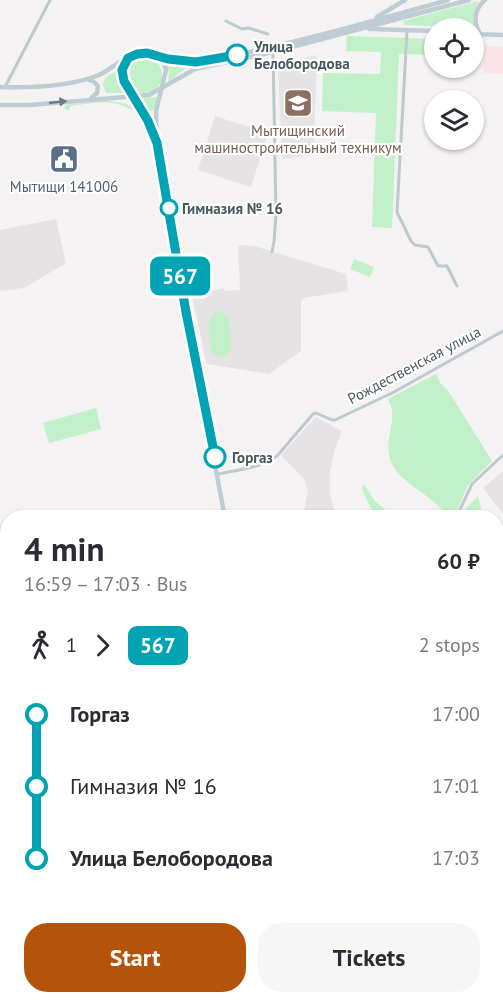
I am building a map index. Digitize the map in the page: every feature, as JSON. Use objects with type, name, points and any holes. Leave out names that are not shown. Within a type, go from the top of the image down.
[{"type":"main road","points":[[373,20],[405,0]]},
{"type":"main road","points":[[3,87],[41,86],[86,79],[108,71],[137,54],[155,55],[183,62],[211,60],[303,40],[448,0]]},
{"type":"main road","points":[[0,105],[30,105],[149,94],[195,69],[273,52],[469,0]]},
{"type":"main road","points":[[475,18],[481,3],[485,0]]},
{"type":"main road","points":[[364,29],[424,30]]},
{"type":"main road","points":[[484,34],[503,35]]},
{"type":"main road","points":[[155,55],[163,60],[166,70],[156,111],[157,143]]},
{"type":"main road","points":[[128,58],[122,75],[152,127],[157,143],[224,510]]},
{"type":"main road","points":[[86,79],[98,86],[96,93],[89,99]]},
{"type":"street","points":[[3,87],[50,0]]},
{"type":"street","points":[[226,21],[242,29],[248,28],[268,34]]},
{"type":"street","points":[[408,29],[397,212],[411,241],[428,247],[438,266],[447,266],[458,286]]},
{"type":"street","points":[[272,252],[276,215],[273,52]]},
{"type":"street","name":"Рождественская улица","points":[[218,474],[257,466],[270,460],[284,448],[313,414],[335,420],[394,392],[503,331]]},
{"type":"street","points":[[460,510],[472,484],[503,455]]},
{"type":"shaded area","points":[[485,46],[503,47],[503,74],[484,73]]},
{"type":"shaded area","name":"Мытищинский машиностроительный техникум","points":[[317,55],[314,143],[302,157],[282,159],[278,64]]},
{"type":"shaded area","points":[[215,116],[268,133],[251,187],[198,170]]},
{"type":"shaded area","points":[[56,219],[66,263],[24,288],[0,291],[0,230]]},
{"type":"shaded area","points":[[238,245],[254,246],[346,274],[348,291],[304,298],[301,301],[301,351],[269,374],[207,364],[192,297],[206,296],[206,292],[224,288],[224,291],[240,290]]},
{"type":"shaded area","points":[[316,417],[342,431],[330,472],[330,495],[334,510],[304,510],[308,490],[304,479],[281,455]]},
{"type":"shaded area","points":[[503,471],[503,510],[500,510],[483,488]]},
{"type":"green space","points":[[478,1],[473,18],[424,18],[424,26],[404,25],[403,21]]},
{"type":"green space","points":[[347,36],[424,39],[424,55],[399,54],[392,228],[372,227],[376,113],[322,111],[323,73],[380,74],[381,52],[346,51]]},
{"type":"green space","points":[[144,57],[157,62],[162,75],[157,88],[144,93],[131,88],[126,75],[131,62]]},
{"type":"green space","points":[[166,63],[186,68],[168,82],[169,72]]},
{"type":"green space","points":[[119,69],[119,81],[126,93],[106,93],[103,85],[105,78]]},
{"type":"green space","points":[[158,97],[154,110],[146,112],[138,99]]},
{"type":"green space","points":[[105,100],[127,104],[137,112],[113,103],[71,106],[68,111],[64,108],[66,105]]},
{"type":"green space","points":[[354,259],[374,267],[370,277],[350,269]]},
{"type":"green space","points":[[218,311],[227,316],[230,326],[231,351],[223,357],[211,352],[210,323],[211,318]]},
{"type":"green space","points":[[436,374],[492,461],[468,485],[457,510],[442,510],[402,477],[391,462],[388,445],[392,414],[388,399]]},
{"type":"green space","points":[[96,408],[101,429],[49,443],[43,423]]},
{"type":"green space","points":[[364,484],[374,500],[386,510],[372,510],[362,489]]},
{"type":"green space","points":[[478,496],[481,510],[464,510]]},
{"type":"bus line","name":"567","points":[[215,457],[186,312],[157,143],[152,127],[124,81],[122,70],[128,58],[137,54],[147,53],[183,62],[237,55]]},
{"type":"place","name":"Улица Белобородова","points":[[237,55]]},
{"type":"place","name":"Мытищинский машиностроительный техникум","points":[[298,103]]},
{"type":"place","name":"Мытищи 141006","points":[[64,159]]},
{"type":"place","name":"Гимназия № 16","points":[[169,208]]},
{"type":"place","name":"Горгаз","points":[[215,457]]}]
